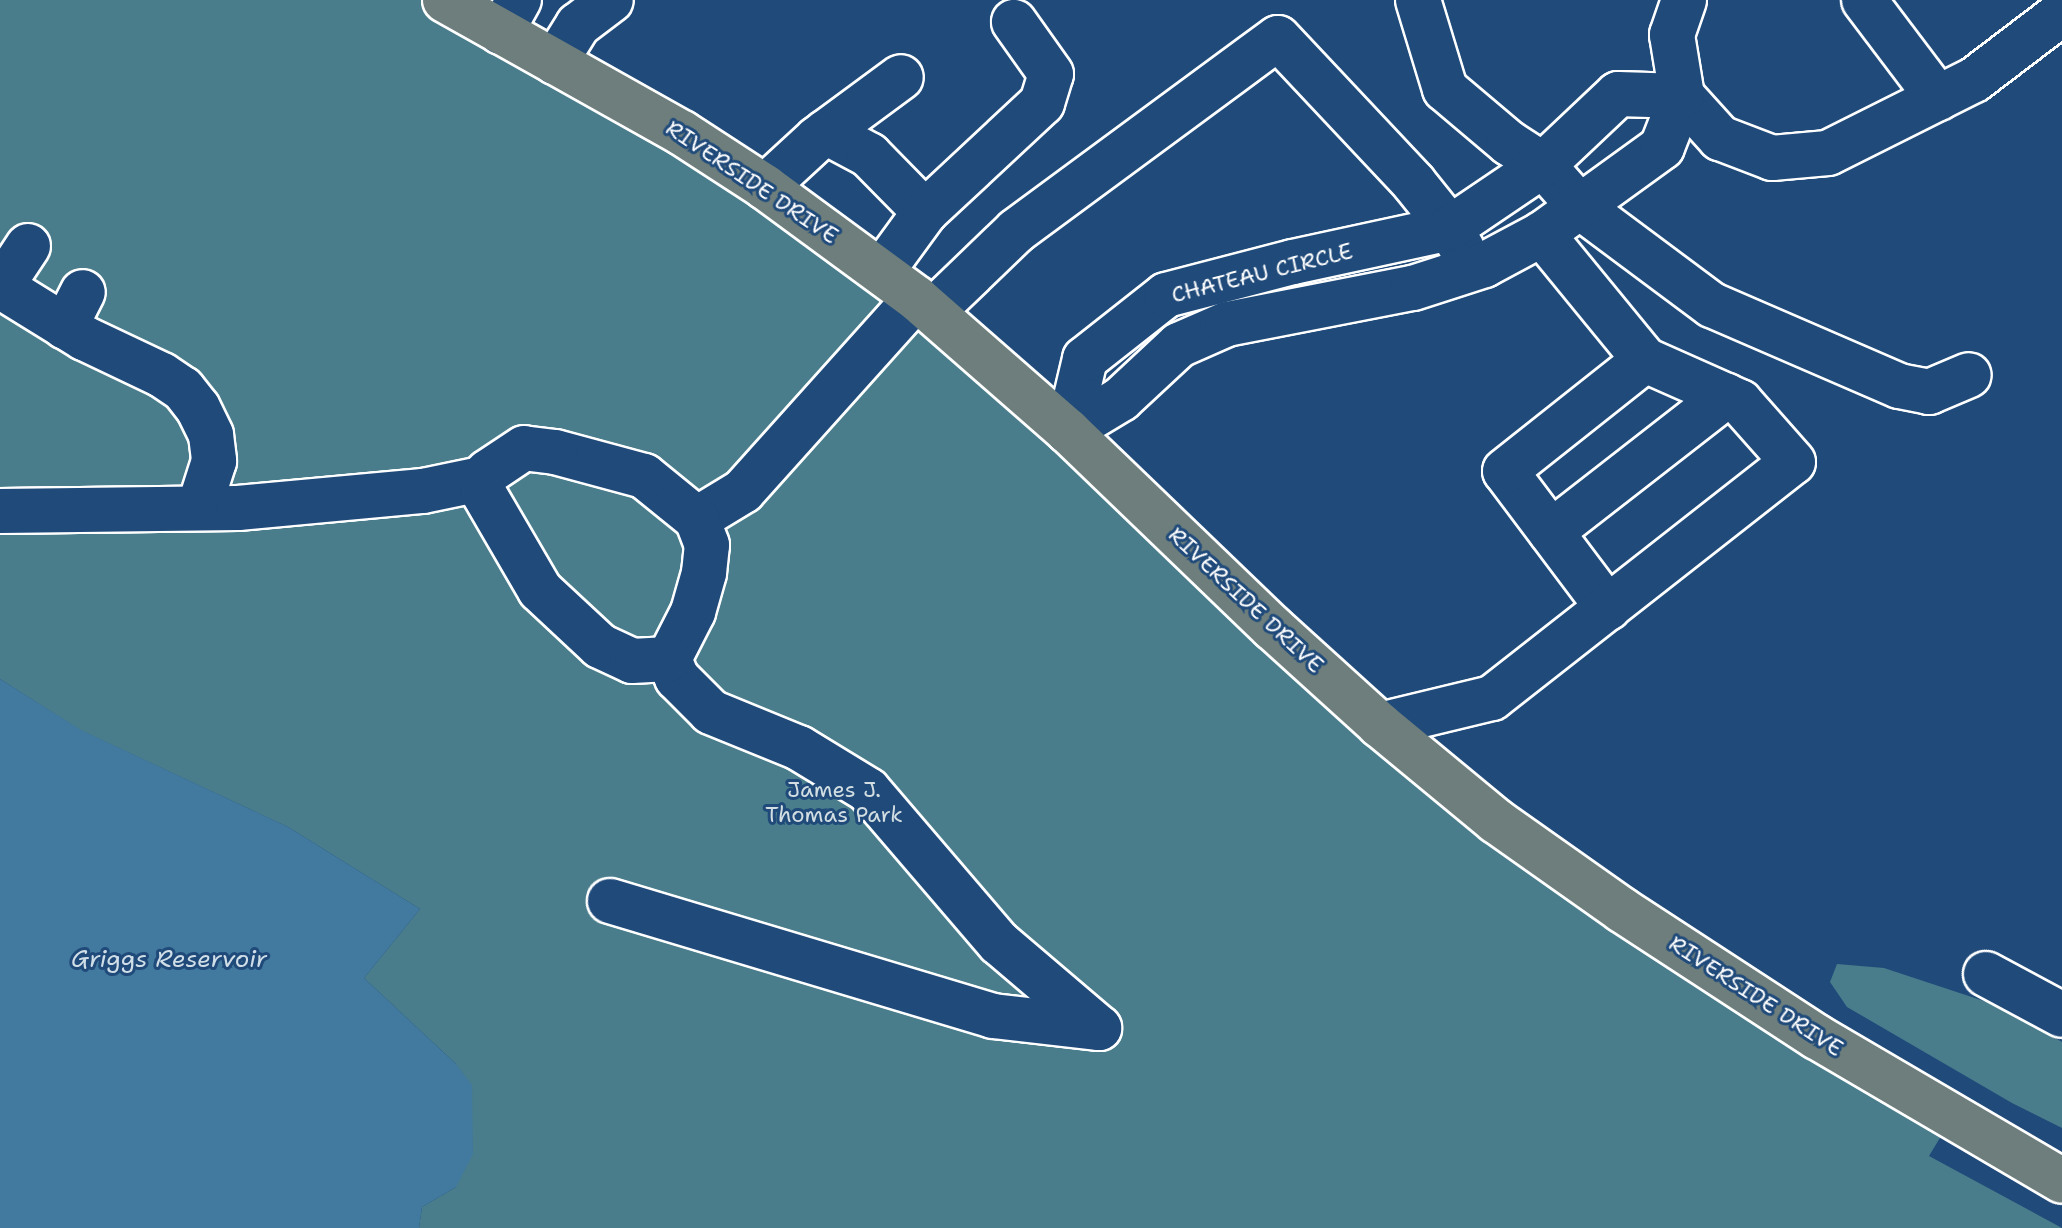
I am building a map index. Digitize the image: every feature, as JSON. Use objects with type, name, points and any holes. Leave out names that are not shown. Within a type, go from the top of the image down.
[{"type":"main road","name":"RIVERSIDE DRIVE","points":[[445,0],[510,16],[555,62],[682,133],[765,187],[882,271],[1068,431],[1273,628],[1380,725],[1496,821],[1622,910],[1817,1037],[2062,1181]]},
{"type":"street","points":[[555,62],[578,25],[611,0]]},
{"type":"street","points":[[1418,0],[1445,89],[1509,143],[1543,165],[1579,206],[1712,305],[1846,366],[1899,386],[1929,392],[1969,375]]},
{"type":"street","points":[[1684,0],[1672,35],[1682,96],[1720,138],[1772,158],[1828,153],[1974,80],[2062,13]]},
{"type":"street","points":[[1864,0],[1938,98]]},
{"type":"street","points":[[882,271],[925,212],[1042,103],[1051,74],[1014,22]]},
{"type":"street","points":[[697,519],[743,491],[924,304],[1016,231],[1278,38],[1414,183],[1450,228],[1473,268]]},
{"type":"street","points":[[765,187],[826,132],[901,77]]},
{"type":"street","name":"CHATEAU CIRCLE","points":[[1618,94],[1682,96],[1662,147],[1542,234],[1473,268],[1413,288],[1227,324],[1179,345],[1121,399],[1068,431],[1085,359],[1166,295],[1293,262],[1450,228],[1543,165],[1618,94]]},
{"type":"street","points":[[826,132],[869,155],[925,212]]},
{"type":"street","points":[[1380,725],[1492,698],[1793,462],[1740,402],[1645,360],[1542,234]]},
{"type":"street","points":[[28,246],[1,286],[74,310],[183,389],[198,408],[211,435],[214,461],[199,508]]},
{"type":"street","points":[[1608,608],[1505,471],[1645,360]]},
{"type":"street","points":[[1551,532],[1726,396]]},
{"type":"street","points":[[0,511],[199,508],[407,492],[481,479],[524,448],[555,452],[644,476],[697,519],[707,545],[704,573],[693,612],[669,659],[677,678],[711,712],[799,748],[868,790],[999,943],[1099,1028],[993,1016],[610,901]]},
{"type":"street","points":[[481,479],[483,492],[540,590],[568,618],[600,646],[632,661],[669,659]]},
{"type":"street","points":[[1986,974],[2062,1015]]},
{"type":"green space","name":"James J. Thomas Park","points":[[0,0],[445,0],[765,187],[1380,725],[1952,1118],[1929,1156],[2062,1228],[419,1228],[422,1207],[456,1187],[456,1064],[364,978],[420,909],[288,827],[80,730],[0,679]]},
{"type":"green space","points":[[1837,964],[1884,968],[2002,1007],[2062,1042],[2062,1128],[2012,1103],[1847,1007],[1830,982]]},
{"type":"water","name":"Griggs Reservoir","points":[[0,679],[81,730],[288,827],[420,909],[364,978],[456,1064],[472,1085],[473,1154],[456,1187],[422,1207],[419,1228],[0,1228]]}]
